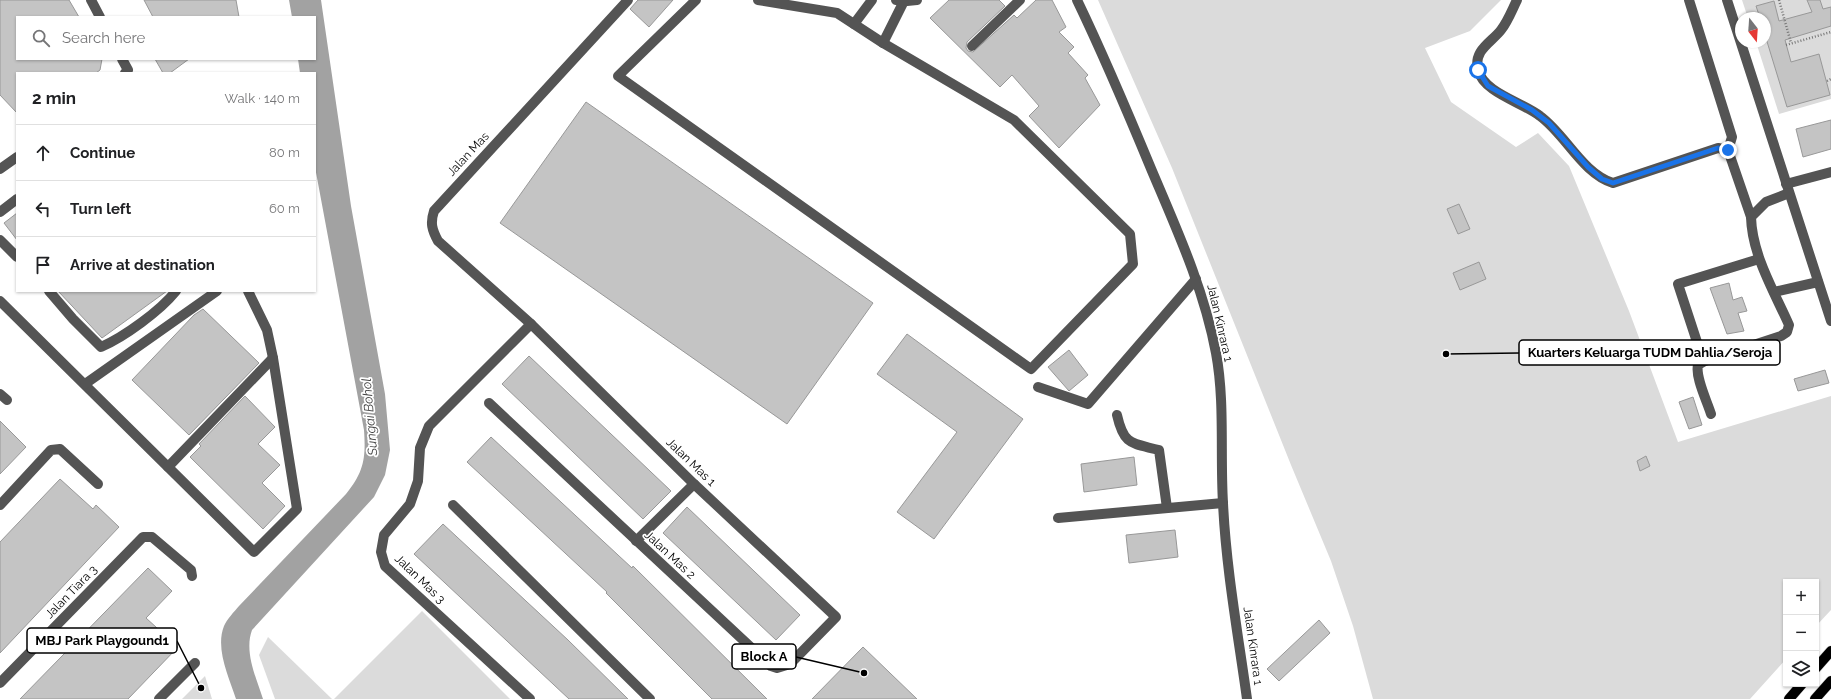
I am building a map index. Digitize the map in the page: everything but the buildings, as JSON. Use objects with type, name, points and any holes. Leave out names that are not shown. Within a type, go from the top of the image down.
[{"type":"main road","points":[[1819,665],[1831,651]]},
{"type":"main road","points":[[1814,699],[1831,681]]},
{"type":"main road","points":[[1789,699],[1799,687]]},
{"type":"street","points":[[92,0],[100,16]]},
{"type":"street","name":"Jalan Mas","points":[[530,324],[438,241],[431,225],[434,210],[628,0]]},
{"type":"street","points":[[696,0],[618,76],[1031,369],[1133,264],[1130,234],[1014,120],[883,43],[837,13],[758,0]]},
{"type":"street","points":[[854,24],[872,0]]},
{"type":"street","points":[[883,43],[900,1],[917,0]]},
{"type":"street","points":[[972,46],[1020,0]]},
{"type":"street","name":"Jalan Kinrara 1","points":[[1076,0],[1111,74],[1183,242],[1196,279],[1216,354],[1220,389],[1222,503],[1247,699]]},
{"type":"street","points":[[1517,0],[1500,32],[1483,46],[1478,59],[1478,70],[1488,86],[1532,110],[1549,123],[1588,167],[1602,179],[1613,183],[1718,148],[1728,150]]},
{"type":"street","points":[[1689,0],[1732,137],[1728,150],[1751,217],[1751,234],[1759,259],[1789,325],[1787,332],[1781,336],[1705,361],[1698,365],[1698,378],[1711,414]]},
{"type":"street","points":[[1727,0],[1831,321]]},
{"type":"street","points":[[122,60],[128,72]]},
{"type":"street","points":[[0,169],[16,158]]},
{"type":"street","points":[[1751,217],[1766,202],[1788,189],[1831,172]]},
{"type":"street","points":[[0,212],[16,201]]},
{"type":"street","points":[[0,240],[16,256]]},
{"type":"street","points":[[1697,342],[1678,284],[1759,259]]},
{"type":"street","points":[[1038,387],[1088,404],[1196,279]]},
{"type":"street","points":[[1774,292],[1818,282]]},
{"type":"street","points":[[50,292],[73,319],[101,347],[116,340],[168,301],[175,292]]},
{"type":"street","points":[[85,384],[216,292]]},
{"type":"street","points":[[0,301],[254,552],[297,509],[273,358],[267,330],[248,292]]},
{"type":"street","name":"Jalan Mas 1","points":[[530,324],[694,484],[836,617]]},
{"type":"street","name":"Jalan Mas 3","points":[[530,324],[429,426],[420,448],[418,482],[410,504],[384,535],[381,552],[385,566],[530,699]]},
{"type":"street","points":[[168,468],[273,358]]},
{"type":"street","name":"Jalan Mas 2","points":[[489,403],[771,666],[777,668],[790,664],[836,617]]},
{"type":"street","points":[[1117,415],[1121,432],[1130,443],[1159,450],[1167,508]]},
{"type":"street","points":[[0,505],[51,450],[60,449],[98,484]]},
{"type":"street","points":[[636,541],[694,484]]},
{"type":"street","points":[[1058,518],[1222,503]]},
{"type":"street","points":[[454,505],[650,699]]},
{"type":"street","name":"Jalan Tiara 3","points":[[0,683],[143,537],[152,538],[190,570],[192,576]]},
{"type":"street","points":[[159,699],[195,663]]},
{"type":"path","points":[[1779,0],[1790,43]]},
{"type":"path","points":[[1786,44],[1831,32]]},
{"type":"path","points":[[1826,81],[1831,79]]},
{"type":"shaded area","points":[[1098,0],[1501,0],[1470,31],[1425,48],[1451,102],[1516,147],[1538,133],[1569,166],[1629,311],[1678,442],[1831,396],[1831,610],[1819,623],[1819,579],[1783,579],[1783,662],[1750,699],[1373,699],[1353,626],[1331,561],[1172,168]]},
{"type":"shaded area","points":[[1742,0],[1831,0],[1831,99],[1779,114],[1758,48],[1771,48],[1771,12],[1746,12]]},
{"type":"shaded area","points":[[422,611],[510,699],[334,699]]},
{"type":"shaded area","points":[[268,637],[332,699],[275,699],[259,655]]},
{"type":"shaded area","points":[[205,676],[212,699],[182,699]]},
{"type":"water","name":"Sungai Bohol","points":[[289,0],[321,0],[351,206],[385,394],[390,450],[385,475],[374,497],[252,630],[249,647],[250,656],[263,699],[236,699],[222,653],[221,644],[225,623],[239,606],[346,494],[357,479],[365,449],[364,430],[316,172],[316,72],[300,72],[298,60],[316,60],[316,16],[292,16]]},
{"type":"place","name":"Kuarters Keluarga TUDM Dahlia/Seroja","points":[[1446,354]]},
{"type":"place","name":"Block A","points":[[864,673]]},
{"type":"place","name":"MBJ Park Playgound1","points":[[201,688]]},
{"type":"route","points":[[1478,70],[1488,86],[1532,110],[1549,123],[1588,167],[1602,179],[1613,183],[1718,148],[1728,150]]}]
